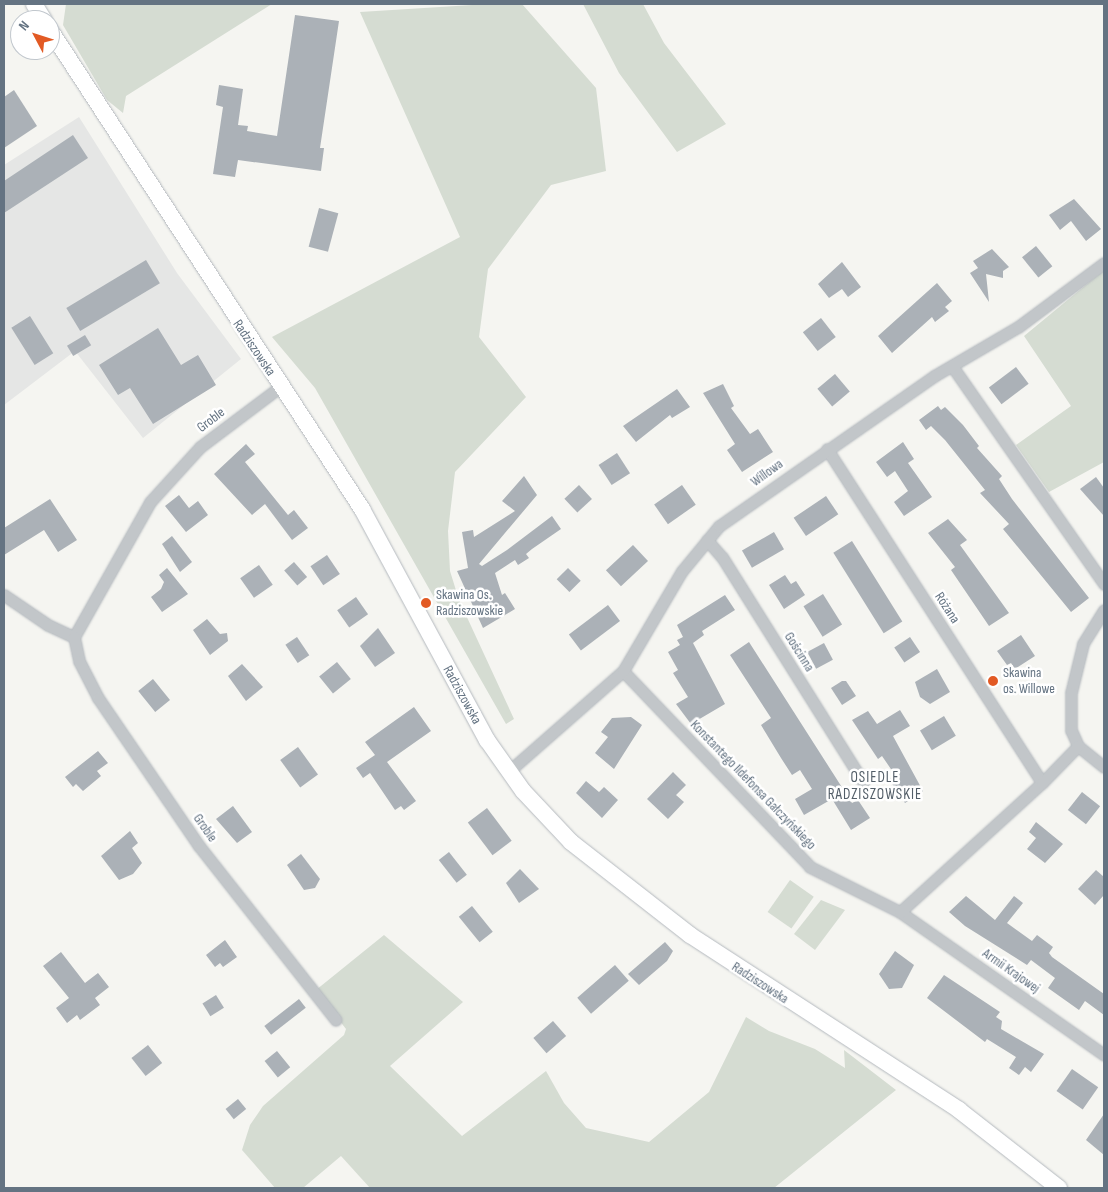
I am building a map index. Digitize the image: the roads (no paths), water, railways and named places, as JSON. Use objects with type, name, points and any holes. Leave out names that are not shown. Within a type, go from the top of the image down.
[{"type":"street","name":"Radziszowska","points":[[60,46],[381,542],[443,661],[508,772],[571,842],[690,936],[959,1110],[1059,1188]]},
{"type":"street","name":"Willowa","points":[[508,772],[622,671],[682,571],[719,526],[827,449],[952,366],[1018,327],[1104,263]]},
{"type":"street","points":[[952,366],[1104,584]]},
{"type":"street","name":"Groble","points":[[280,387],[200,447],[150,502],[74,637],[79,661],[98,698],[199,846],[336,1020]]},
{"type":"street","name":"Różana","points":[[827,449],[1042,783]]},
{"type":"street","name":"Gościnna","points":[[707,540],[722,556],[863,782]]},
{"type":"street","points":[[4,595],[48,625],[74,637]]},
{"type":"street","points":[[1104,610],[1082,644],[1071,693],[1071,730],[1078,746],[1104,768]]},
{"type":"street","name":"Konstantego Ildefonsa Gałczyńskiego","points":[[622,671],[810,867],[900,912]]},
{"type":"street","points":[[900,912],[1042,783],[1078,746]]},
{"type":"street","name":"Armii Krajowej","points":[[900,912],[1104,1055]]},
{"type":"place","name":"Skawina Os. Radziszowskie","points":[[426,603]]},
{"type":"place","name":"Skawina os. Willowe","points":[[993,681]]},
{"type":"district","name":"OSIEDLE RADZISZOWSKIE","points":[[875,786]]}]
